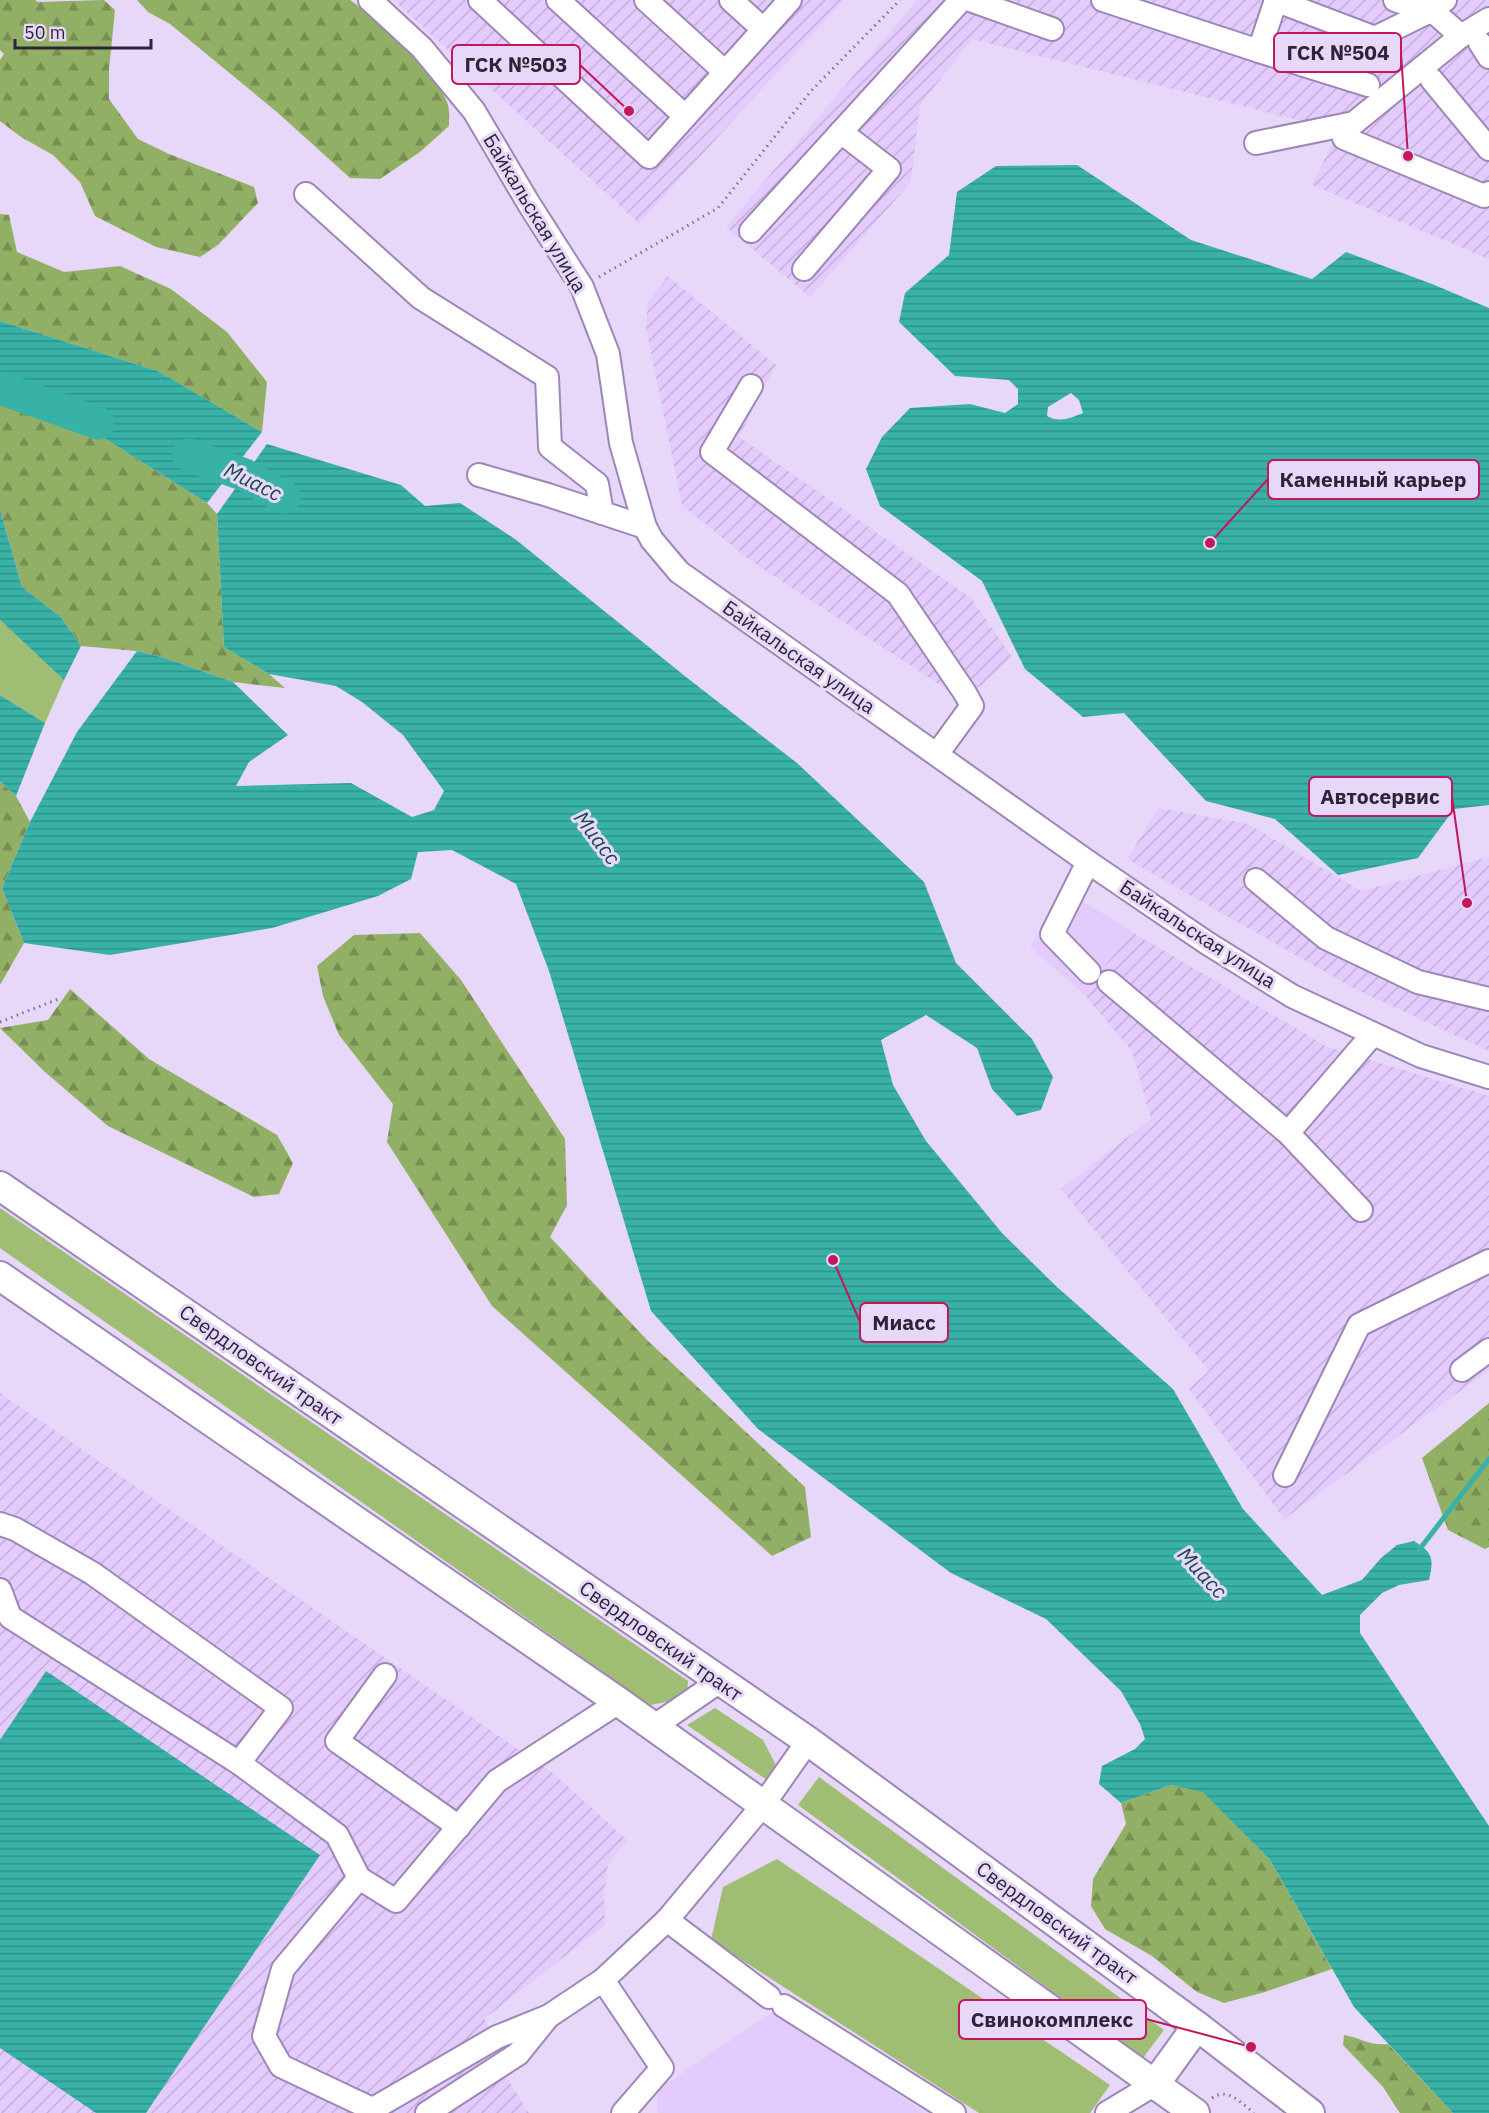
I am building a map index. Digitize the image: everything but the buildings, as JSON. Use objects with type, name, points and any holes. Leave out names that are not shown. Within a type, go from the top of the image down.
[{"type":"main road","name":"Свердловский тракт","points":[[0,1186],[808,1742],[1197,2026],[1310,2113]]},
{"type":"main road","points":[[0,1276],[619,1702],[1155,2084],[1202,2107]]},
{"type":"main road","points":[[1155,2084],[1197,2026]]},
{"type":"street","name":"Байкальская улица","points":[[370,0],[422,48],[474,111],[582,287],[608,354],[621,443],[645,527],[652,540],[679,572],[1088,862],[1207,943],[1292,996],[1421,1056],[1489,1077]]},
{"type":"street","points":[[480,0],[649,157],[790,0]]},
{"type":"street","points":[[558,0],[685,116]]},
{"type":"street","points":[[646,0],[725,72]]},
{"type":"street","points":[[731,0],[763,29]]},
{"type":"street","points":[[751,231],[961,0]]},
{"type":"street","points":[[970,0],[1052,29]]},
{"type":"street","points":[[1103,0],[1368,85]]},
{"type":"street","points":[[1259,51],[1275,0],[1376,38],[1436,6]]},
{"type":"street","points":[[1395,0],[1436,6]]},
{"type":"street","points":[[1436,6],[1436,14],[1477,45]]},
{"type":"street","points":[[1256,143],[1354,123],[1477,45],[1489,19]]},
{"type":"street","points":[[1432,80],[1489,149]]},
{"type":"street","points":[[804,269],[889,169],[841,132]]},
{"type":"street","points":[[1344,138],[1484,196],[1489,193]]},
{"type":"street","points":[[306,194],[421,298],[547,377],[550,447],[597,484],[602,513]]},
{"type":"street","points":[[751,386],[712,452],[898,594],[972,706],[937,754]]},
{"type":"street","points":[[479,475],[645,527]]},
{"type":"street","points":[[1088,862],[1052,934],[1099,977],[1288,1132],[1361,1210]]},
{"type":"street","points":[[1256,880],[1326,938],[1418,982],[1489,999]]},
{"type":"street","points":[[1288,1132],[1373,1034]]},
{"type":"street","points":[[1285,1475],[1359,1325],[1489,1261]]},
{"type":"street","points":[[1462,1370],[1489,1350]]},
{"type":"street","points":[[0,1524],[15,1529],[92,1573],[281,1708],[239,1763]]},
{"type":"street","points":[[0,1590],[10,1617],[239,1763],[337,1835],[359,1878],[396,1900],[497,1781],[619,1702]]},
{"type":"street","points":[[385,1675],[337,1741],[459,1827]]},
{"type":"street","points":[[653,1727],[720,1681]]},
{"type":"street","points":[[359,1878],[283,1968],[264,2036],[281,2066],[369,2111],[497,2037],[549,2016],[603,1980],[667,1920],[763,1805],[808,1742]]},
{"type":"street","points":[[667,1920],[777,2002],[954,2113]]},
{"type":"street","points":[[603,1980],[662,2068],[623,2113]]},
{"type":"street","points":[[427,2113],[518,2054],[549,2016]]},
{"type":"street","points":[[1107,2113],[1155,2084]]},
{"type":"path","points":[[582,287],[718,208],[811,91],[900,0]]},
{"type":"path","points":[[0,1022],[61,998]]},
{"type":"path","points":[[1202,2107],[1221,2093],[1230,2095],[1254,2113]]},
{"type":"shaded area","points":[[393,0],[844,0],[639,223]]},
{"type":"shaded area","points":[[917,0],[1489,0],[1489,259],[1312,185],[1339,130],[972,39],[920,105],[911,182],[810,297],[726,227]]},
{"type":"shaded area","points":[[668,276],[776,365],[739,437],[971,598],[1012,657],[981,686],[957,696],[751,561],[682,505],[646,327],[648,302]]},
{"type":"shaded area","points":[[0,620],[64,680],[45,723],[0,695]]},
{"type":"shaded area","points":[[1159,808],[1248,824],[1361,891],[1489,857],[1489,1051],[1355,989],[1127,859]]},
{"type":"shaded area","points":[[1065,890],[1132,932],[1083,993],[1030,947]]},
{"type":"shaded area","points":[[1132,932],[1328,1047],[1489,1096],[1489,1370],[1284,1519],[1189,1389],[1209,1371],[1061,1189],[1151,1119],[1132,1051],[1083,993]]},
{"type":"shaded area","points":[[0,1208],[688,1681],[687,1698],[650,1705],[0,1248]]},
{"type":"shaded area","points":[[0,1393],[554,1774],[627,1840],[608,1864],[604,1896],[605,1925],[484,2019],[505,2048],[493,2056],[529,2113],[0,2113]]},
{"type":"shaded area","points":[[715,1708],[763,1740],[778,1769],[767,1780],[687,1725]]},
{"type":"shaded area","points":[[819,1777],[1164,2030],[1143,2058],[798,1805]]},
{"type":"shaded area","points":[[777,1859],[1110,2085],[1090,2113],[979,2113],[711,1940],[723,1887]]},
{"type":"shaded area","points":[[776,2010],[925,2113],[658,2113],[657,2090]]},
{"type":"green space","points":[[0,0],[35,0],[38,2],[104,0],[115,10],[109,69],[109,99],[138,139],[169,154],[254,187],[258,203],[218,245],[200,257],[156,247],[95,216],[80,182],[53,155],[21,137],[0,121],[0,60],[4,54],[0,50]]},
{"type":"green space","points":[[137,0],[350,0],[389,33],[431,77],[447,102],[449,126],[420,152],[380,179],[350,178],[278,113],[170,24],[148,12]]},
{"type":"green space","points":[[0,214],[9,215],[17,252],[64,272],[120,266],[171,289],[227,332],[267,382],[262,432],[158,371],[0,321]]},
{"type":"green space","points":[[0,385],[34,394],[207,503],[217,514],[224,647],[269,674],[285,688],[233,682],[165,658],[137,651],[81,646],[61,617],[22,587],[0,510]]},
{"type":"green space","points":[[0,781],[16,796],[30,822],[2,888],[24,943],[0,985]]},
{"type":"green space","points":[[420,933],[461,980],[565,1139],[567,1205],[550,1237],[648,1341],[805,1487],[811,1537],[772,1556],[492,1306],[387,1142],[393,1104],[339,1035],[323,996],[317,966],[354,935]]},
{"type":"green space","points":[[70,989],[149,1059],[277,1135],[293,1163],[279,1194],[254,1197],[108,1126],[45,1072],[0,1028],[48,1020]]},
{"type":"green space","points":[[1489,1403],[1489,1547],[1485,1549],[1448,1530],[1422,1458]]},
{"type":"green space","points":[[1171,1785],[1203,1791],[1270,1860],[1332,1969],[1265,1992],[1224,2003],[1197,1992],[1152,1956],[1105,1929],[1091,1906],[1093,1879],[1126,1824],[1121,1803]]},
{"type":"green space","points":[[1344,2035],[1370,2043],[1388,2044],[1453,2113],[1400,2113],[1383,2087],[1343,2045]]},
{"type":"water","points":[[1077,165],[1191,240],[1312,279],[1346,252],[1489,308],[1489,805],[1454,809],[1418,858],[1338,875],[1275,819],[1206,801],[1124,713],[1083,717],[1025,669],[982,581],[880,506],[866,469],[882,437],[910,408],[970,404],[1005,413],[1018,404],[1018,389],[1009,380],[955,376],[899,322],[905,293],[949,255],[957,192],[996,166]],"holes":[[[1071,393],[1079,400],[1083,413],[1060,419],[1047,416],[1048,407]]]},
{"type":"water","points":[[0,321],[158,371],[262,432],[207,503],[34,394],[0,385]]},
{"type":"water","name":"Миасс","points":[[267,444],[401,485],[425,506],[460,503],[515,539],[797,763],[924,882],[956,963],[1032,1039],[1053,1077],[1041,1110],[1017,1116],[992,1089],[977,1048],[926,1015],[881,1040],[893,1085],[926,1141],[1002,1233],[1057,1287],[1173,1389],[1243,1509],[1322,1595],[1362,1580],[1381,1558],[1397,1545],[1414,1541],[1428,1553],[1431,1561],[1429,1580],[1399,1585],[1382,1593],[1360,1615],[1360,1633],[1489,1826],[1489,2113],[1453,2113],[1354,2007],[1270,1860],[1203,1792],[1171,1785],[1121,1803],[1099,1784],[1102,1766],[1135,1749],[1145,1739],[1140,1724],[1121,1691],[1046,1619],[951,1573],[758,1429],[651,1311],[549,971],[516,884],[452,850],[418,852],[411,879],[378,896],[272,928],[110,955],[24,943],[2,888],[30,822],[77,732],[137,651],[165,658],[233,682],[288,735],[249,762],[236,786],[351,783],[412,817],[434,810],[444,791],[403,735],[362,702],[336,686],[269,674],[224,647],[217,514]]},
{"type":"water","points":[[0,510],[22,587],[61,617],[81,646],[64,680],[0,620]]},
{"type":"water","points":[[0,695],[45,723],[16,796],[0,781]]},
{"type":"water","points":[[46,1671],[320,1855],[146,2113],[96,2113],[0,2048],[0,1740]]},
{"type":"waterway","name":"Миасс","points":[[0,388],[98,423]]},
{"type":"waterway","name":"Миасс","points":[[189,455],[245,475],[284,497]]},
{"type":"waterway","points":[[1419,1550],[1489,1459]]},
{"type":"place","name":"ГСК №503","points":[[629,111]]},
{"type":"place","name":"ГСК №504","points":[[1408,156]]},
{"type":"place","name":"Каменный карьер","points":[[1210,543]]},
{"type":"place","name":"Автосервис","points":[[1467,903]]},
{"type":"place","name":"Миасс","points":[[833,1260]]},
{"type":"place","name":"Свинокомплекс","points":[[1251,2047]]}]
